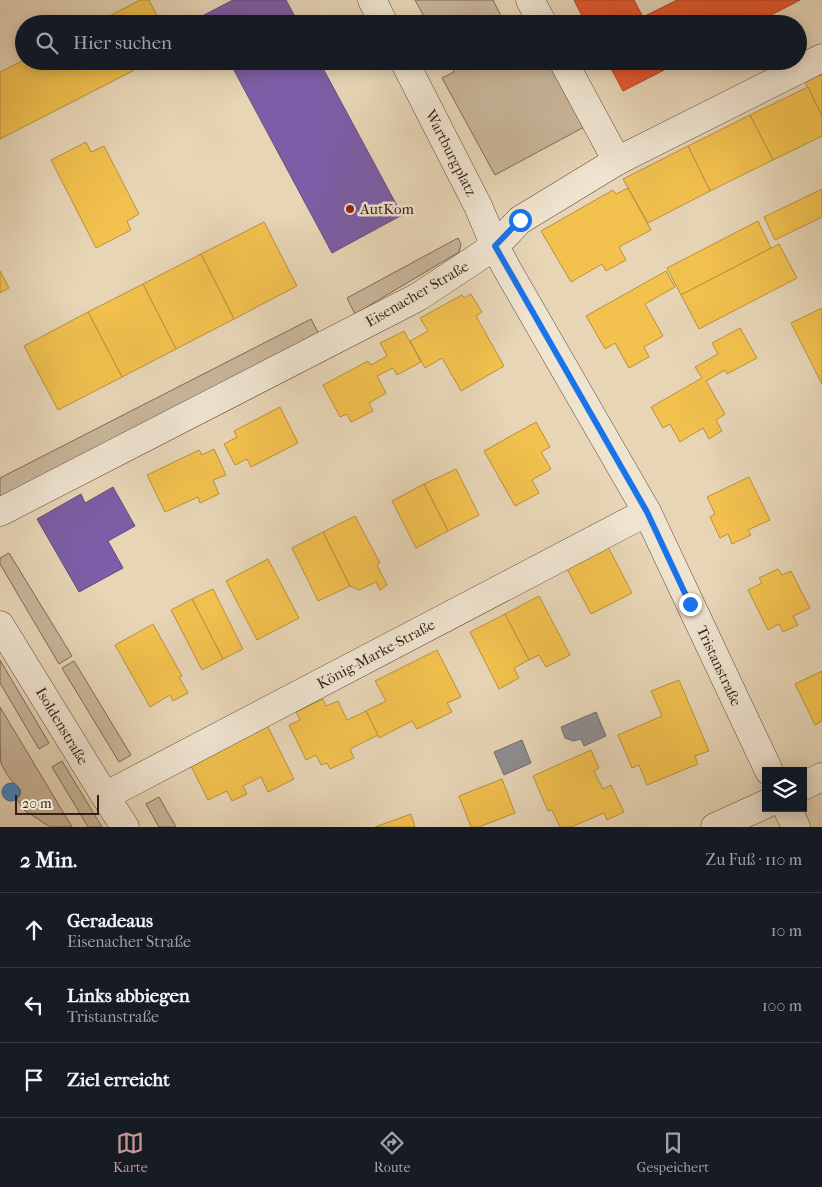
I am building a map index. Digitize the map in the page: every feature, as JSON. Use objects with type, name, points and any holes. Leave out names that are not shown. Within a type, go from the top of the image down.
[{"type":"street","points":[[372,0],[380,15]]},
{"type":"street","points":[[530,0],[538,15]]},
{"type":"street","name":"Eisenacher Straße","points":[[807,66],[822,58]]},
{"type":"street","name":"Wartburgplatz","points":[[409,70],[478,206],[495,246]]},
{"type":"street","points":[[568,70],[617,161]]},
{"type":"street","name":"Eisenacher Straße","points":[[0,512],[418,296],[495,246],[520,220],[617,161],[798,70]]},
{"type":"street","name":"Tristanstraße","points":[[495,246],[647,512],[767,767]]},
{"type":"street","name":"König-Marke-Straße","points":[[105,796],[647,512]]},
{"type":"street","name":"Isoldenstraße","points":[[0,625],[125,827]]},
{"type":"street","points":[[807,784],[822,777]]},
{"type":"street","points":[[715,827],[762,806]]},
{"type":"street","points":[[789,812],[796,827]]},
{"type":"shaded area","points":[[415,0],[493,0],[500,15],[423,15]]},
{"type":"shaded area","points":[[453,70],[557,70],[586,126],[495,175],[442,78],[454,72]]},
{"type":"shaded area","points":[[458,238],[461,244],[459,252],[355,314],[347,298]]},
{"type":"shaded area","points":[[311,319],[319,334],[0,497],[0,478]]},
{"type":"shaded area","points":[[9,553],[72,656],[59,664],[0,564],[0,558]]},
{"type":"shaded area","points":[[0,660],[49,743],[39,749],[0,683]]},
{"type":"shaded area","points":[[74,661],[131,755],[119,762],[62,668]]},
{"type":"shaded area","points":[[0,707],[72,827],[50,827],[24,810],[17,799],[20,790],[9,777],[1,763]]},
{"type":"shaded area","points":[[62,761],[102,827],[88,827],[52,767]]},
{"type":"shaded area","points":[[159,797],[176,827],[159,827],[146,804]]},
{"type":"building: Wohnen","points":[[140,0],[149,0],[156,15],[111,15]]},
{"type":"building: Wohnen","points":[[15,64],[15,70],[134,70],[0,139],[0,72]]},
{"type":"building: Wohnen","points":[[822,74],[822,116],[805,82]]},
{"type":"building: Wohnen","points":[[808,87],[822,116],[822,136],[773,160],[750,115]]},
{"type":"building: Wohnen","points":[[750,115],[773,160],[710,191],[688,146]]},
{"type":"building: Wohnen","points":[[86,142],[91,152],[104,146],[139,214],[127,221],[131,230],[96,248],[51,160]]},
{"type":"building: Wohnen","points":[[688,146],[710,191],[648,223],[623,179]]},
{"type":"building: Wohnen","points":[[628,188],[651,230],[619,247],[626,260],[606,271],[602,264],[571,282],[541,231],[613,190],[616,194]]},
{"type":"building: Wohnen","points":[[822,189],[822,217],[775,240],[764,217]]},
{"type":"building: Wohnen","points":[[758,221],[771,248],[681,295],[667,268]]},
{"type":"building: Wohnen","points":[[264,222],[297,286],[234,319],[201,254]]},
{"type":"building: Wohnen","points":[[779,244],[797,278],[699,329],[681,295]]},
{"type":"building: Wohnen","points":[[201,254],[234,319],[176,349],[143,284]]},
{"type":"building: Wohnen","points":[[0,271],[9,288],[0,293]]},
{"type":"building: Wohnen","points":[[666,271],[675,287],[645,304],[663,336],[644,347],[649,357],[629,368],[615,343],[605,349],[586,316]]},
{"type":"building: Wohnen","points":[[143,284],[176,349],[122,377],[88,312]]},
{"type":"building: Wohnen","points":[[471,294],[482,312],[476,316],[504,366],[461,391],[442,358],[425,368],[410,341],[428,331],[420,318],[462,295],[464,298]]},
{"type":"building: Wohnen","points":[[822,308],[822,384],[791,323]]},
{"type":"building: Wohnen","points":[[88,312],[122,377],[58,410],[24,346]]},
{"type":"building: Wohnen","points":[[740,328],[757,358],[727,374],[725,370],[706,381],[725,414],[716,420],[722,431],[709,439],[703,428],[680,442],[670,424],[663,428],[651,407],[702,378],[695,367],[718,354],[712,343]]},
{"type":"building: Wohnen","points":[[404,331],[421,362],[397,375],[393,368],[377,376],[386,393],[369,403],[373,411],[351,422],[347,414],[340,417],[323,385],[368,361],[371,365],[387,356],[380,343]]},
{"type":"building: Wohnen","points":[[280,407],[298,443],[251,467],[247,459],[235,465],[224,444],[237,437],[234,431]]},
{"type":"building: Wohnen","points":[[536,422],[550,447],[541,452],[551,469],[532,480],[539,493],[515,506],[484,451]]},
{"type":"building: Wohnen","points":[[214,449],[226,475],[213,480],[219,494],[200,503],[198,497],[165,512],[147,475],[199,450],[202,455]]},
{"type":"building: Wohnen","points":[[456,469],[479,515],[448,531],[424,484]]},
{"type":"building: Wohnen","points":[[749,477],[770,520],[748,530],[751,535],[732,544],[728,534],[720,538],[710,517],[715,514],[707,497]]},
{"type":"building: Wohnen","points":[[424,484],[448,531],[416,548],[392,501]]},
{"type":"building: Wohnen","points":[[355,516],[380,563],[377,565],[387,585],[380,590],[376,582],[359,590],[350,586],[323,532]]},
{"type":"building: Wohnen","points":[[323,532],[350,586],[318,601],[292,548]]},
{"type":"building: Wohnen","points":[[607,545],[632,593],[591,614],[566,567]]},
{"type":"building: Wohnen","points":[[268,559],[299,618],[257,640],[226,581]]},
{"type":"building: Wohnen","points":[[778,569],[782,575],[791,571],[810,608],[793,616],[798,625],[783,632],[779,624],[768,630],[748,590],[762,583],[759,578]]},
{"type":"building: Wohnen","points":[[213,589],[243,649],[223,659],[192,599]]},
{"type":"building: Wohnen","points":[[539,596],[570,655],[546,667],[539,655],[529,660],[505,614]]},
{"type":"building: Wohnen","points":[[192,599],[223,659],[202,670],[171,610]]},
{"type":"building: Wohnen","points":[[505,614],[529,660],[514,668],[519,678],[499,689],[470,632]]},
{"type":"building: Wohnen","points":[[153,624],[182,676],[179,677],[188,693],[173,701],[170,695],[150,707],[115,645]]},
{"type":"building: Wohnen","points":[[437,650],[461,697],[447,703],[452,712],[417,729],[412,721],[379,738],[366,711],[386,701],[375,681]]},
{"type":"building: Wohnen","points":[[822,671],[822,721],[815,725],[795,684]]},
{"type":"building: Wohnen","points":[[679,680],[709,751],[695,756],[698,764],[647,785],[639,765],[632,768],[618,735],[662,716],[651,691]]},
{"type":"building: Wohnen","points":[[323,699],[326,706],[338,701],[347,720],[366,711],[378,735],[350,749],[354,758],[330,769],[327,763],[321,765],[316,755],[306,760],[289,725],[300,720],[296,712]]},
{"type":"building: Wohnen","points":[[267,725],[294,779],[268,792],[261,777],[243,786],[247,794],[232,801],[227,791],[208,800],[190,764]]},
{"type":"building: Wohnen","points":[[591,750],[599,768],[594,771],[603,789],[611,785],[624,812],[607,820],[604,813],[571,827],[560,827],[552,810],[548,811],[533,776]]},
{"type":"building: Wohnen","points":[[502,779],[515,813],[479,827],[471,827],[459,796]]},
{"type":"building: Wohnen","points":[[411,814],[415,827],[375,827]]},
{"type":"building: Handel","points":[[574,0],[634,0],[642,15],[582,15]]},
{"type":"building: Handel","points":[[677,0],[800,0],[771,15],[647,15]]},
{"type":"building: Handel","points":[[612,70],[664,70],[623,91]]},
{"type":"building: Büros","points":[[233,0],[286,0],[294,15],[204,15]]},
{"type":"building: Büros","points":[[234,70],[324,70],[402,215],[332,253]]},
{"type":"building: Büros","points":[[113,487],[135,526],[108,541],[123,568],[79,592],[37,519],[81,494],[85,503]]},
{"type":"building: Schulen","points":[[11,783],[17,786],[20,792],[17,798],[11,801],[5,798],[2,792],[5,786]]},
{"type":"building: Industrie","points":[[596,712],[606,736],[584,746],[581,739],[573,741],[565,738],[561,727]]},
{"type":"building: Industrie","points":[[522,740],[531,763],[504,775],[494,752]]},
{"type":"place","name":"AutKom","points":[[350,209]]},
{"type":"route","points":[[520,220],[495,246],[647,512],[690,604]]}]
